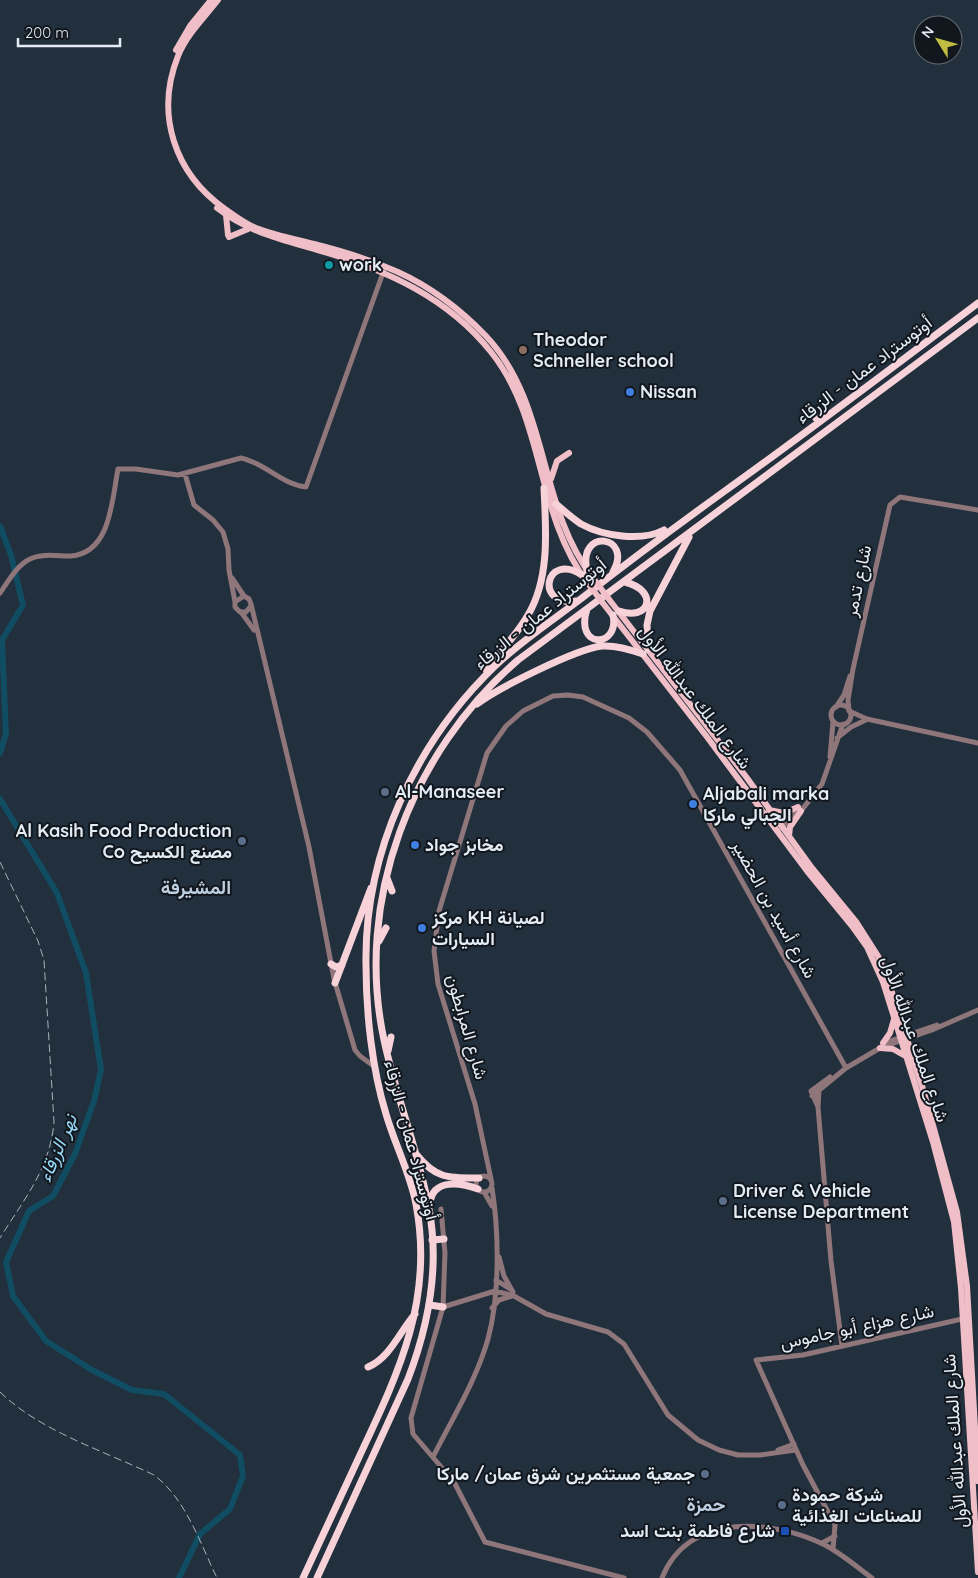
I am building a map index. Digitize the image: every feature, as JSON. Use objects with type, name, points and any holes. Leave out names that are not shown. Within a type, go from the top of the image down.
[{"type":"highway","name":"أوتوستراد عمان - الزرقاء","points":[[303,1578],[391,1388],[407,1347],[415,1314],[421,1273],[417,1212],[409,1177],[385,1112],[376,1068],[366,955],[374,884],[386,838],[412,776],[444,725],[476,685],[509,654],[680,522],[819,422],[978,303]]},
{"type":"highway","name":"أوتوستراد عمان - الزرقاء","points":[[317,1578],[408,1379],[430,1305],[433,1271],[429,1208],[388,1056],[378,1002],[377,946],[381,905],[387,873],[409,807],[437,754],[467,712],[514,664],[693,532],[785,460],[978,318]]},
{"type":"highway","points":[[812,413],[819,422]]},
{"type":"highway","points":[[476,685],[527,617],[540,590],[544,558],[548,487]]},
{"type":"highway","points":[[556,504],[575,520],[589,528],[632,536],[656,534],[680,522]]},
{"type":"highway","points":[[467,712],[495,693],[584,650],[612,646],[646,651],[646,632],[650,611],[676,560],[693,532]]},
{"type":"highway","points":[[578,601],[559,600],[551,593],[549,581],[553,574],[560,569],[569,568],[584,573],[585,555],[595,542],[605,541],[614,545],[618,554],[617,564],[610,576]]},
{"type":"highway","points":[[587,609],[583,623],[584,630],[589,636],[596,640],[604,639],[611,635],[616,613],[634,614],[642,610],[646,603],[646,595],[641,588],[625,582]]},
{"type":"highway","points":[[409,807],[417,811]]},
{"type":"highway","points":[[387,873],[388,885],[392,891]]},
{"type":"highway","points":[[335,983],[364,903],[374,884]]},
{"type":"highway","points":[[377,946],[386,928]]},
{"type":"highway","points":[[331,964],[336,967],[342,965]]},
{"type":"highway","points":[[388,1056],[390,1037]]},
{"type":"highway","points":[[413,1150],[428,1168],[439,1175],[480,1177]]},
{"type":"highway","points":[[429,1208],[432,1194],[443,1185],[463,1185],[481,1191]]},
{"type":"highway","points":[[432,1240],[444,1239]]},
{"type":"highway","points":[[430,1305],[443,1307]]},
{"type":"highway","points":[[368,1367],[384,1356],[415,1314]]},
{"type":"main road","points":[[211,0],[180,42],[166,92],[166,131],[176,160],[183,173],[194,188],[226,215],[248,229],[384,270]]},
{"type":"main road","points":[[218,0],[199,18],[178,56],[169,98],[170,132],[179,159],[188,173],[217,203],[256,228],[320,246],[384,270],[434,296],[476,326],[504,359],[525,398],[560,536],[590,580]]},
{"type":"main road","points":[[226,215],[228,236],[248,229]]},
{"type":"main road","points":[[569,453],[555,464],[548,487],[584,573]]},
{"type":"main road","name":"شارع الملك عبدالله الأول","points":[[590,580],[602,602],[616,613]]},
{"type":"main road","name":"شارع الملك عبدالله الأول","points":[[590,580],[608,598],[616,613],[778,827],[855,925],[876,964],[904,1037],[907,1057],[950,1204],[962,1319],[978,1572]]},
{"type":"main road","name":"شارع الملك عبدالله الأول","points":[[682,699],[769,810],[778,827],[789,837],[855,925],[883,968],[957,1212],[967,1286],[978,1481]]},
{"type":"main road","points":[[769,810],[784,813],[801,808]]},
{"type":"main road","points":[[789,837],[790,827],[801,808]]},
{"type":"main road","points":[[894,1015],[890,1033],[882,1045],[907,1057]]},
{"type":"street","points":[[0,593],[21,565],[34,557],[78,555],[96,546],[104,530],[118,469],[185,474],[241,458],[250,461],[281,480],[306,487],[316,464],[384,270]]},
{"type":"street","points":[[185,474],[194,506],[213,520],[223,532],[228,549],[229,570],[236,609],[241,612],[257,635]]},
{"type":"street","name":"شارع تدمر","points":[[849,710],[848,700],[853,669],[887,513],[894,500],[900,497],[912,498],[978,510]]},
{"type":"street","points":[[229,570],[244,596],[250,601],[309,846],[335,983],[355,1050],[376,1068]]},
{"type":"street","points":[[235,602],[244,596]]},
{"type":"street","points":[[241,612],[248,611],[250,607]]},
{"type":"street","name":"شارع تدمر","points":[[836,707],[844,695],[853,669]]},
{"type":"street","name":"شارع أسيد بن الحضير","points":[[523,711],[553,696],[576,696],[629,718],[647,732],[680,770],[846,1067]]},
{"type":"street","points":[[830,758],[834,730],[831,713],[836,707],[842,706],[867,719],[978,743]]},
{"type":"street","points":[[778,827],[801,808],[822,784],[837,738],[846,723],[849,710]]},
{"type":"street","name":"شارع المرابطون","points":[[492,1188],[475,1104],[438,984],[434,936],[439,911],[482,763],[500,732],[523,711]]},
{"type":"street","points":[[832,720],[838,724],[867,719]]},
{"type":"street","points":[[837,738],[851,727],[867,719]]},
{"type":"street","points":[[811,1093],[846,1067],[882,1045],[945,1024],[978,1010]]},
{"type":"street","points":[[366,1061],[374,1052]]},
{"type":"street","points":[[811,1093],[819,1090],[846,1067]]},
{"type":"street","points":[[819,1090],[818,1107],[831,1261],[842,1346]]},
{"type":"street","points":[[811,1093],[818,1107]]},
{"type":"street","points":[[487,1161],[476,1184],[493,1206]]},
{"type":"street","points":[[480,1177],[491,1179]]},
{"type":"street","points":[[481,1191],[492,1188],[501,1267],[515,1296]]},
{"type":"street","points":[[441,1208],[444,1239],[443,1307],[411,1422],[413,1434],[456,1485],[485,1542],[624,1578]]},
{"type":"street","points":[[433,1457],[465,1397],[488,1339],[498,1250]]},
{"type":"street","points":[[496,1280],[515,1296],[538,1310],[605,1330],[616,1336],[624,1344],[668,1415],[698,1440],[732,1454],[766,1454],[795,1447],[835,1525],[833,1549]]},
{"type":"street","points":[[443,1307],[494,1291],[515,1296]]},
{"type":"street","points":[[492,1308],[499,1300],[515,1296]]},
{"type":"street","name":"شارع هزاع أبو جاموس","points":[[795,1447],[756,1360],[802,1355],[962,1319]]},
{"type":"street","points":[[662,1578],[673,1558],[684,1546],[698,1536],[718,1530],[757,1526],[790,1531],[822,1544],[833,1549],[872,1578]]},
{"type":"street","points":[[822,1544],[835,1536]]},
{"type":"waterway","name":"نهر الزرقاء","points":[[0,526],[11,555],[23,605],[2,640],[6,734],[0,753]]},
{"type":"waterway","name":"نهر الزرقاء","points":[[0,799],[57,893],[86,973],[101,1070],[94,1101],[75,1154],[53,1196],[29,1211],[6,1262],[13,1296],[46,1341],[92,1370],[132,1390],[164,1394],[240,1455],[243,1476],[230,1509],[200,1534],[179,1578]]},
{"type":"railway","points":[[0,862],[38,941],[44,960],[54,1122],[52,1139],[41,1169],[27,1197],[0,1238]]},
{"type":"railway","points":[[0,1392],[16,1406],[53,1429],[154,1475],[175,1496],[184,1509],[217,1578]]},
{"type":"place","name":"work","points":[[329,265]]},
{"type":"place","name":"Theodor Schneller school","points":[[523,350]]},
{"type":"place","name":"Nissan","points":[[630,392]]},
{"type":"place","name":"Al-Manaseer","points":[[385,792]]},
{"type":"place","name":"Aljabali marka الجبالي ماركا","points":[[693,804]]},
{"type":"place","name":"Al Kasih Food Production Co مصنع الكسيح","points":[[242,841]]},
{"type":"place","name":"مخابز جواد","points":[[415,845]]},
{"type":"place","name":"مركز KH لصيانة السيارات","points":[[422,928]]},
{"type":"place","name":"Driver & Vehicle License Department","points":[[723,1201]]},
{"type":"place","name":"جمعية مستثمرين شرق عمان/ ماركا","points":[[705,1474]]},
{"type":"place","name":"شركة حمودة للصناعات الغذائية","points":[[782,1505]]},
{"type":"place","name":"شارع فاطمة بنت اسد","points":[[785,1531]]},
{"type":"district","name":"المشيرفة","points":[[196,887]]},
{"type":"district","name":"حمزة","points":[[706,1504]]}]
